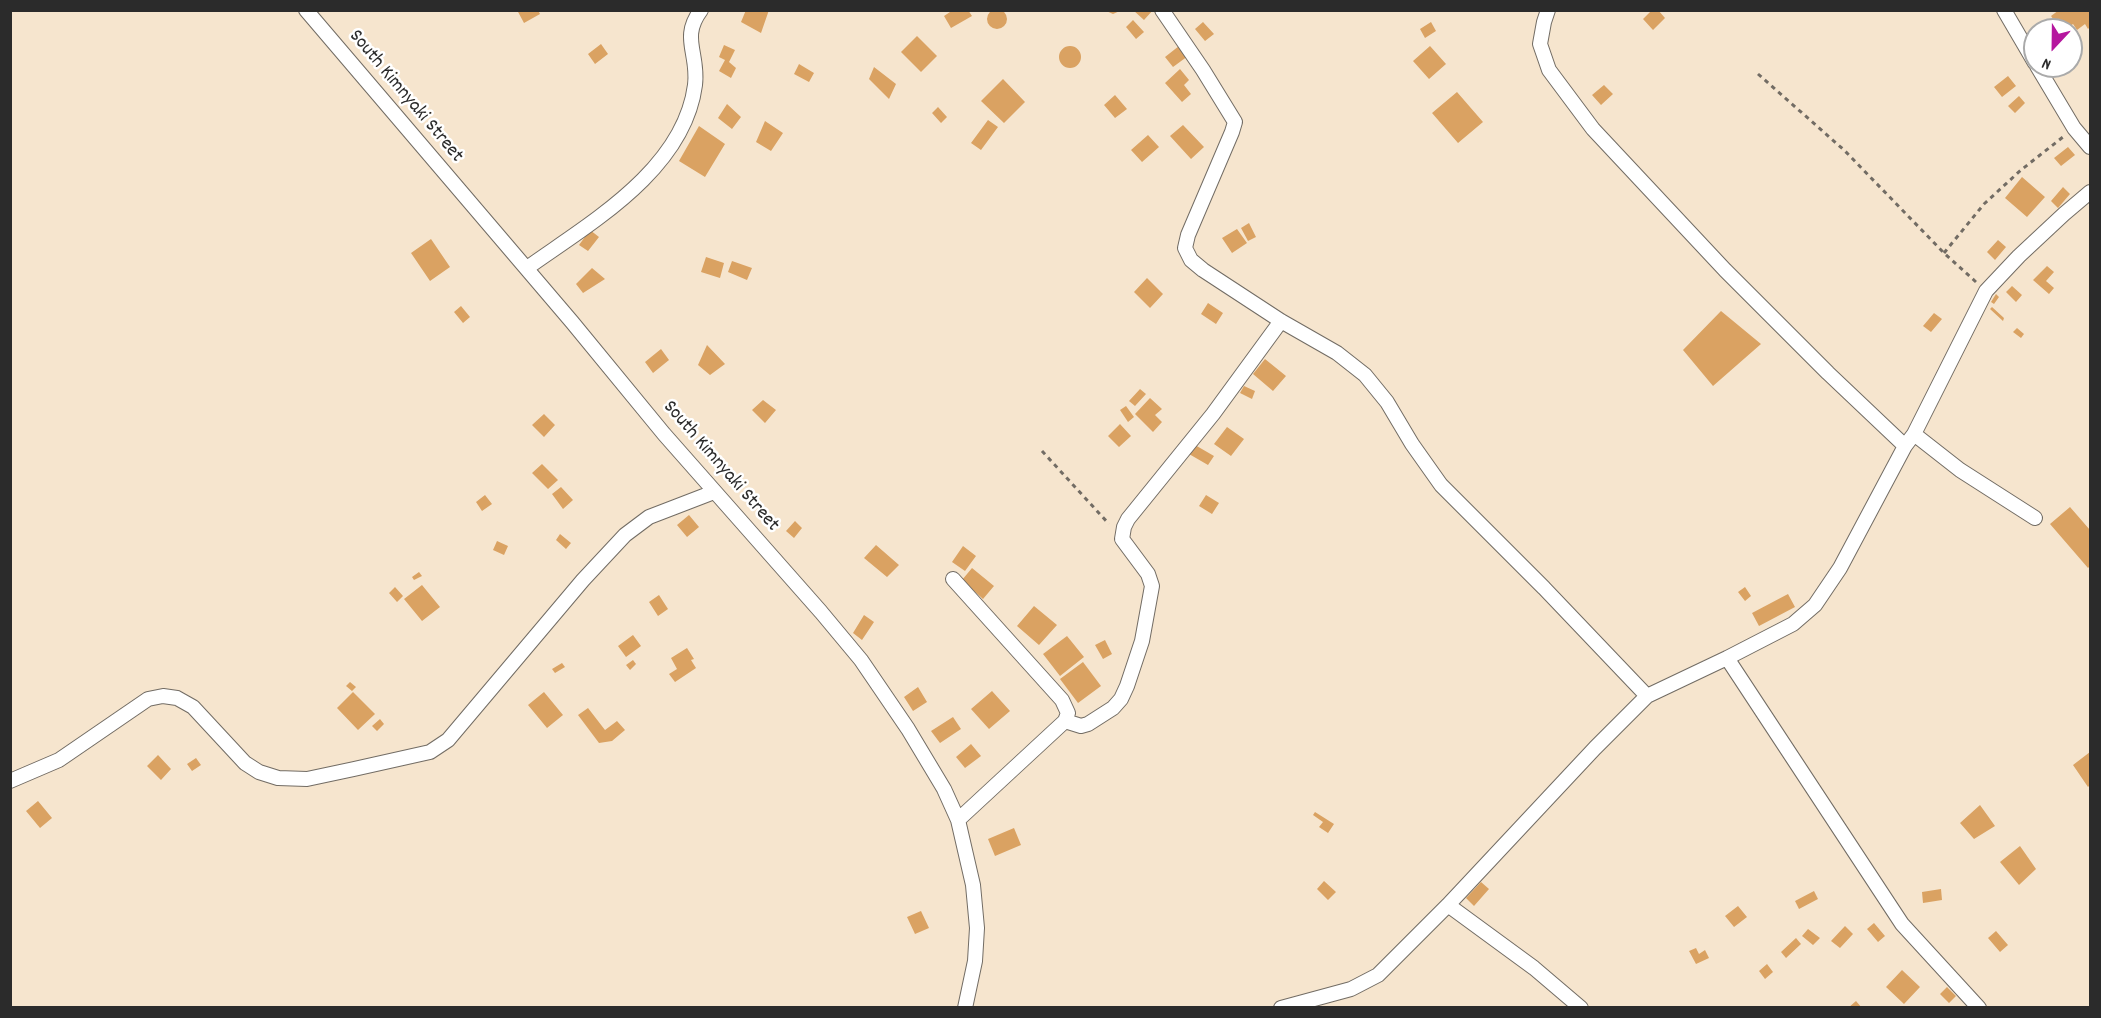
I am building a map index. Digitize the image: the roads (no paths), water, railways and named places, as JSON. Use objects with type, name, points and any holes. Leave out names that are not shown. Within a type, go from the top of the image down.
[{"type":"street","name":"South Kimnyaki Street","points":[[306,10],[714,492],[787,571],[861,660],[928,760],[958,820],[973,885],[977,928],[975,961],[965,1008]]},
{"type":"street","points":[[526,268],[600,216],[642,182],[671,147],[685,120],[695,85],[695,62],[690,32],[693,21],[701,10]]},
{"type":"street","points":[[1162,10],[1235,122],[1188,235],[1185,248],[1191,260],[1281,321],[1337,353],[1365,375],[1387,402],[1412,444],[1441,485],[1647,696]]},
{"type":"street","points":[[1548,10],[1540,44],[1549,70],[1593,129],[1725,270],[1905,446]]},
{"type":"street","points":[[2004,10],[2023,43]]},
{"type":"street","points":[[2044,78],[2074,128],[2091,147]]},
{"type":"street","points":[[1281,1008],[1351,989],[1378,975],[1448,905],[1647,696],[1793,624],[1815,605],[1840,568],[1905,446],[1914,434],[1986,291],[2064,213],[2091,192]]},
{"type":"street","points":[[1065,721],[1081,726],[1113,708],[1121,699],[1127,686],[1142,641],[1152,586],[1148,574],[1122,539],[1128,519],[1213,414],[1281,321]]},
{"type":"street","points":[[1914,434],[1974,480],[2035,518]]},
{"type":"street","points":[[10,781],[59,760],[148,699],[163,696],[177,699],[193,707],[245,763],[259,772],[278,778],[307,779],[430,752],[448,740],[583,580],[625,535],[649,517],[714,492]]},
{"type":"street","points":[[953,579],[1062,700],[1068,713],[1065,721],[958,820]]},
{"type":"street","points":[[1727,658],[1902,924],[1978,1008]]},
{"type":"street","points":[[1448,905],[1534,968],[1581,1008]]}]
